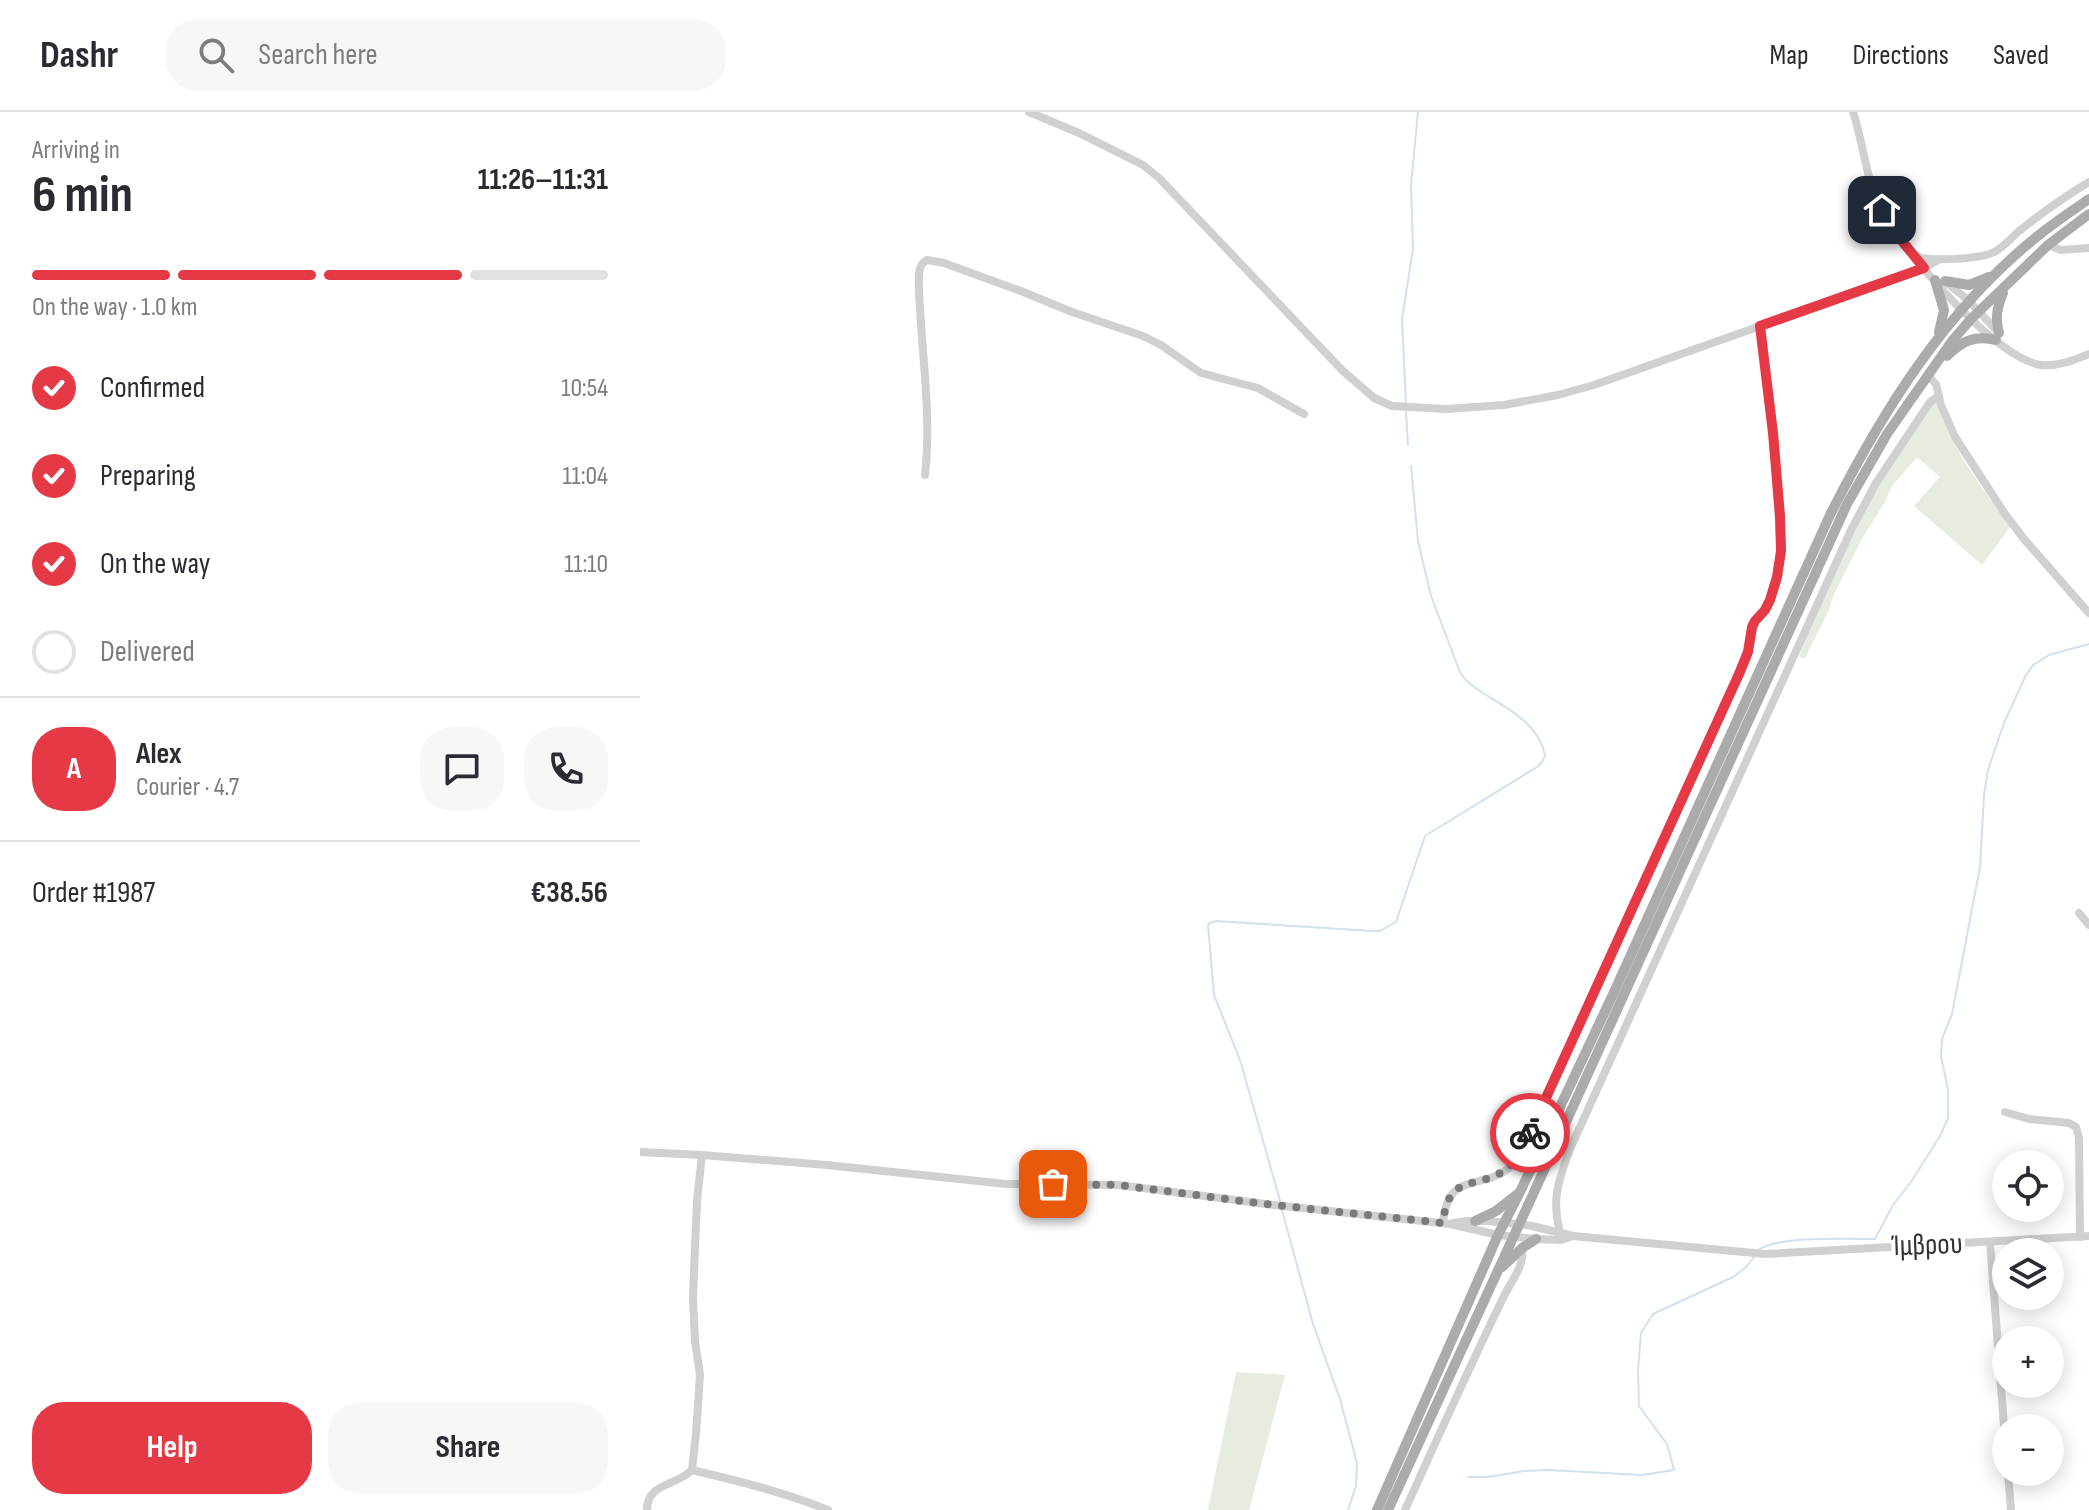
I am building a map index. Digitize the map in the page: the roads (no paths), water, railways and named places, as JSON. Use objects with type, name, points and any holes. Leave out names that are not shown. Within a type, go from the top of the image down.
[{"type":"main road","points":[[1377,1510],[1498,1235],[1608,1004],[1830,515],[1864,450],[1901,390],[1965,305],[2038,235],[2089,199]]},
{"type":"main road","points":[[1388,1510],[1836,526],[1879,447],[1952,341],[2048,245],[2089,214]]},
{"type":"main road","points":[[1934,276],[1969,285],[1995,275]]},
{"type":"main road","points":[[1934,276],[1944,310],[1936,340]]},
{"type":"main road","points":[[1929,373],[1968,339],[1998,337],[1996,315],[2005,286]]},
{"type":"main road","points":[[1475,1221],[1496,1211],[1520,1192]]},
{"type":"main road","points":[[1498,1272],[1536,1239]]},
{"type":"street","points":[[1029,112],[1143,165],[1159,178],[1356,384],[1379,402],[1397,406],[1446,409],[1489,407],[1573,391],[1760,326],[1934,276]]},
{"type":"street","points":[[1853,112],[1875,196],[1888,222],[1911,253],[2009,348],[2025,359],[2042,365],[2064,363],[2089,354]]},
{"type":"street","points":[[1911,253],[1922,259],[1938,260],[1997,251],[2019,230],[2089,182]]},
{"type":"street","points":[[2048,245],[2061,250],[2089,248]]},
{"type":"street","points":[[925,475],[928,415],[919,288],[921,264],[927,260],[1135,332],[1161,345],[1201,373],[1258,388],[1304,414]]},
{"type":"street","points":[[1934,276],[1938,260]]},
{"type":"street","points":[[1446,1224],[1447,1202],[1458,1188],[1488,1178],[1510,1166],[1524,1145],[1739,674],[1755,621],[1770,600],[1779,568],[1781,536],[1760,326]]},
{"type":"street","points":[[1929,373],[1955,437],[2005,514],[2089,613]]},
{"type":"street","points":[[1560,1232],[1555,1206],[1561,1173],[1667,933],[1851,530],[1892,458],[1930,402],[1938,396]]},
{"type":"street","points":[[2079,913],[2089,925]]},
{"type":"street","points":[[2005,1112],[2029,1119],[2069,1123],[2076,1127],[2084,1236]]},
{"type":"street","points":[[640,1152],[827,1165],[1006,1184],[1119,1185],[1446,1224],[1514,1237],[1561,1240],[1573,1236]]},
{"type":"street","points":[[647,1510],[647,1501],[656,1489],[682,1479],[692,1470],[700,1375],[693,1297],[702,1155]]},
{"type":"street","points":[[1446,1224],[1475,1221],[1504,1223],[1573,1236]]},
{"type":"street","name":"Ίμβρου","points":[[1573,1236],[1765,1254],[2084,1236]]},
{"type":"street","points":[[1990,1242],[2003,1414]]},
{"type":"street","points":[[1405,1510],[1475,1355],[1523,1262],[1522,1248]]},
{"type":"street","points":[[692,1470],[754,1485],[828,1510]]},
{"type":"street","points":[[2009,1486],[2011,1510]]},
{"type":"waterway","points":[[1406,405],[1402,319],[1413,249],[1411,185],[1418,112]]},
{"type":"waterway","points":[[1406,412],[1408,445]]},
{"type":"waterway","points":[[1281,1204],[1240,1060],[1214,995],[1208,925],[1216,921],[1380,931],[1396,922],[1425,836],[1537,767],[1545,755],[1542,744],[1529,726],[1470,684],[1460,672],[1431,596],[1418,541],[1411,466]]},
{"type":"waterway","points":[[1760,1249],[1798,1240],[1875,1239],[1893,1205],[1940,1136],[1948,1118],[1942,1039],[1952,1014],[1980,867],[1988,770],[2004,723],[2033,665],[2049,655],[2089,644]]},
{"type":"waterway","points":[[1282,1210],[1313,1324],[1340,1399],[1357,1463],[1356,1486],[1348,1510]]},
{"type":"waterway","points":[[1468,1477],[1548,1470],[1642,1475],[1674,1470],[1667,1444],[1639,1406],[1641,1333],[1653,1314],[1733,1277],[1754,1257]]}]
